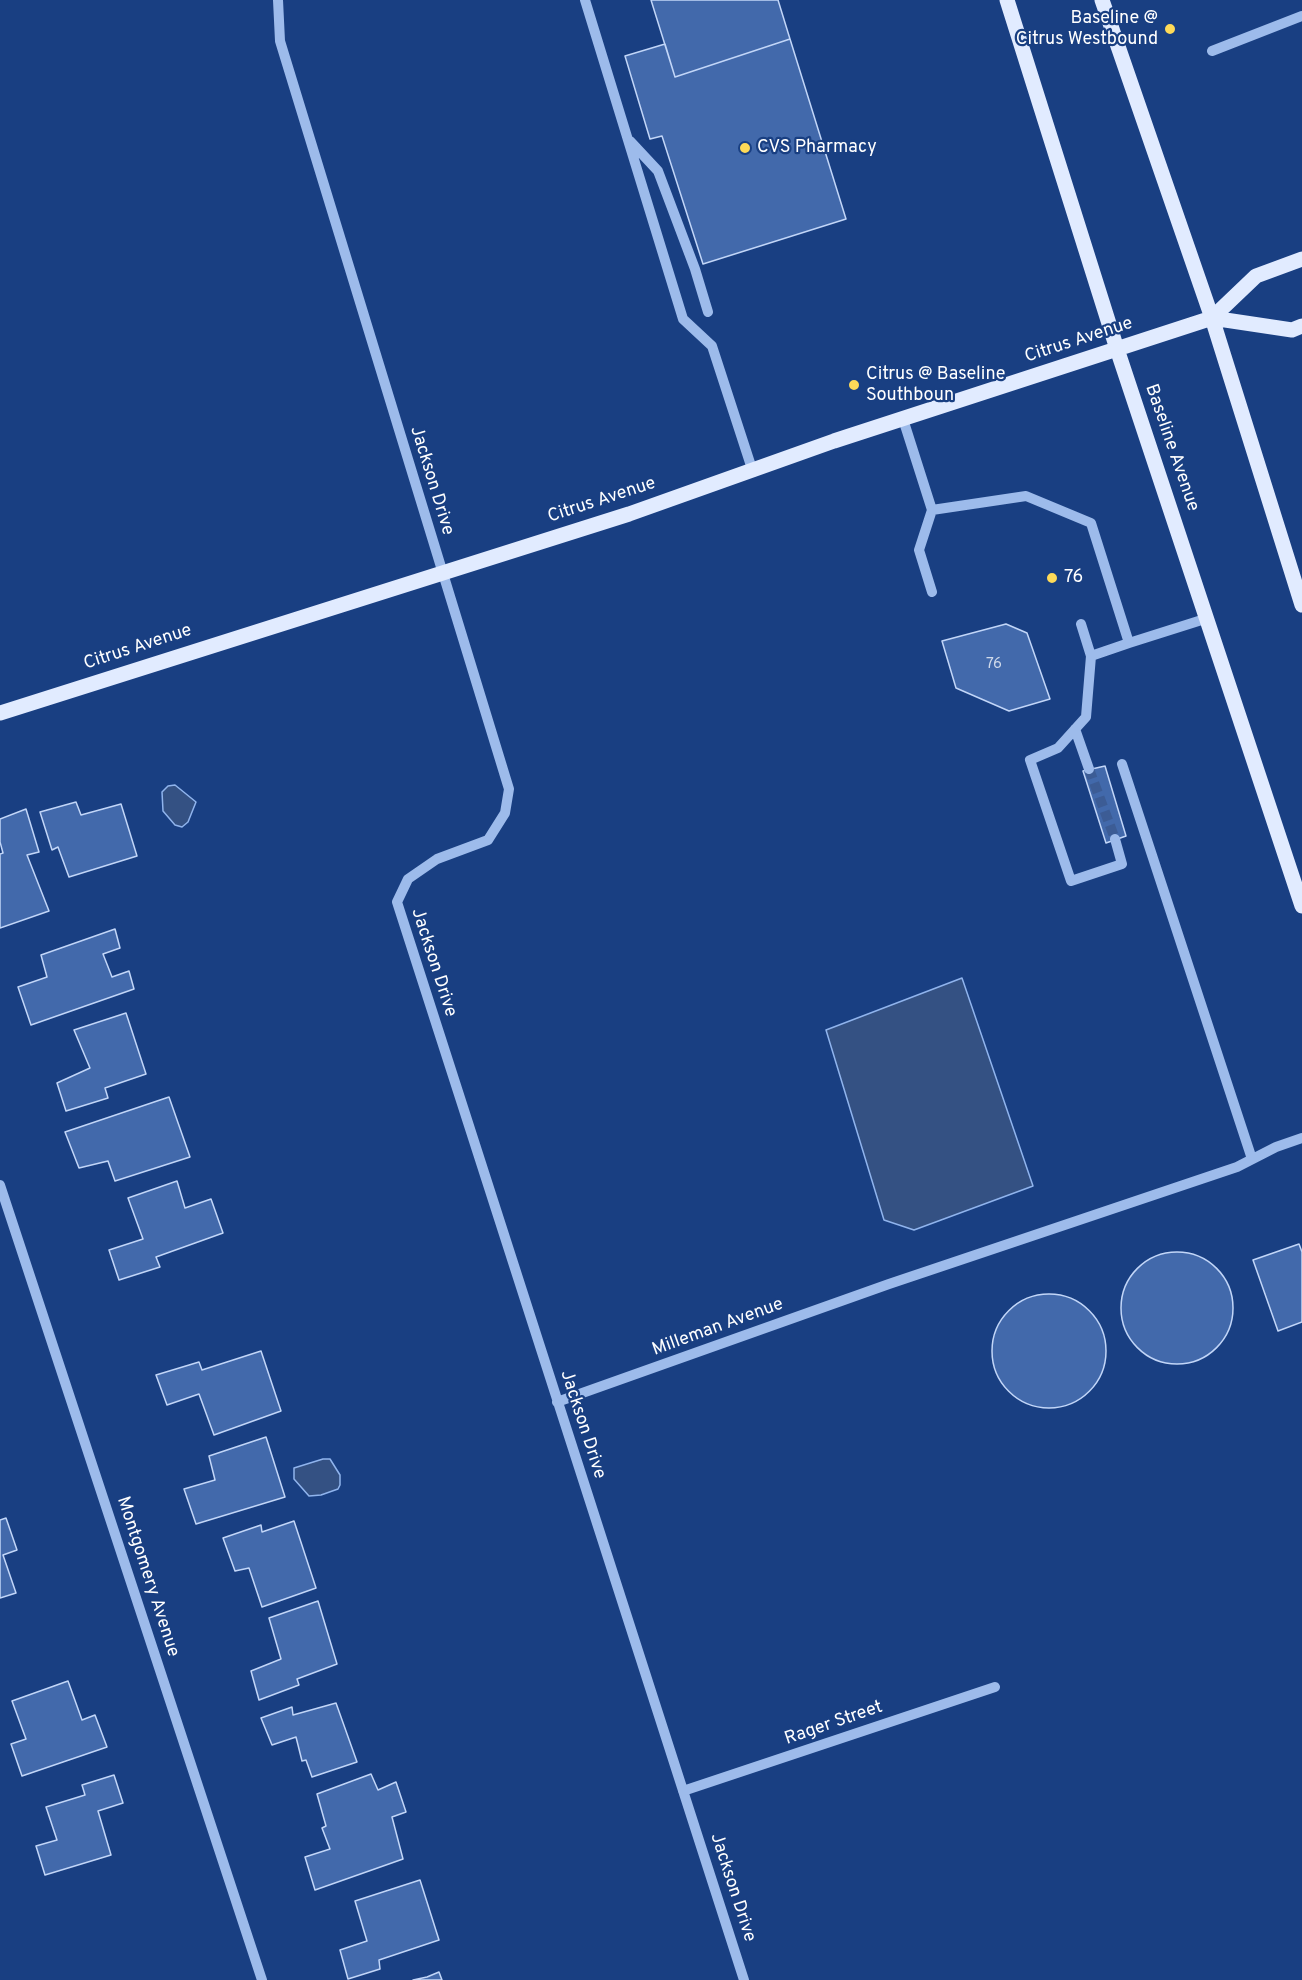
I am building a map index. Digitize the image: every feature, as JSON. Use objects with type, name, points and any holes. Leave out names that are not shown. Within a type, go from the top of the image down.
[{"type":"main road","name":"Baseline Avenue","points":[[1007,0],[1117,349],[1302,906]]},
{"type":"main road","points":[[1102,0],[1212,318],[1302,606]]},
{"type":"main road","name":"Citrus Avenue","points":[[0,713],[753,472],[834,441],[1212,318],[1256,276],[1302,259]]},
{"type":"main road","name":"Citrus Avenue","points":[[1212,318],[1292,330],[1302,326]]},
{"type":"street","name":"Jackson Drive","points":[[278,0],[280,41],[510,789],[505,813],[488,840],[437,859],[408,879],[397,902],[744,1980]]},
{"type":"street","points":[[585,0],[683,319],[712,346],[753,472]]},
{"type":"street","points":[[1212,51],[1302,16]]},
{"type":"street","points":[[627,138],[658,171],[695,269],[708,312]]},
{"type":"street","points":[[903,419],[932,510],[919,550],[932,592]]},
{"type":"street","points":[[932,510],[1026,496],[1091,523],[1129,643]]},
{"type":"street","points":[[1091,656],[1208,618]]},
{"type":"street","points":[[1081,624],[1091,656],[1086,717],[1058,748],[1030,760],[1071,881],[1122,864],[1115,839]]},
{"type":"street","points":[[1075,729],[1089,769]]},
{"type":"street","points":[[1122,764],[1252,1159]]},
{"type":"street","name":"Milleman Avenue","points":[[557,1402],[889,1284],[1226,1171],[1302,1138]]},
{"type":"street","name":"Montgomery Avenue","points":[[0,1185],[262,1980]]},
{"type":"street","name":"Rager Street","points":[[683,1791],[995,1687]]},
{"type":"water","points":[[175,785],[196,802],[188,822],[182,827],[175,825],[163,811],[162,792],[168,786]]},
{"type":"water","points":[[962,978],[1033,1186],[914,1230],[884,1220],[826,1030]]},
{"type":"water","points":[[330,1459],[340,1475],[340,1485],[338,1489],[321,1495],[309,1496],[294,1479],[294,1468]]},
{"type":"building","points":[[651,0],[778,0],[790,39],[675,77]]},
{"type":"building","name":"CVS Pharmacy","points":[[790,39],[846,219],[703,264],[662,136],[650,139],[625,56],[665,44],[675,77]]},
{"type":"building","points":[[1006,624],[1027,633],[1050,699],[1009,711],[956,688],[942,641]]},
{"type":"building","points":[[1105,766],[1126,836],[1106,843],[1083,771]]},
{"type":"building","points":[[76,802],[81,815],[121,804],[137,856],[69,877],[58,847],[52,850],[40,812]]},
{"type":"building","points":[[26,809],[39,852],[27,855],[49,911],[0,928],[0,854],[3,853],[0,842],[0,819]]},
{"type":"building","points":[[115,929],[120,948],[103,954],[112,977],[129,971],[134,989],[31,1025],[18,987],[47,977],[41,955]]},
{"type":"building","points":[[126,1013],[146,1074],[105,1088],[108,1098],[66,1111],[57,1083],[90,1068],[74,1030]]},
{"type":"building","points":[[169,1097],[190,1157],[115,1181],[108,1161],[79,1168],[65,1132]]},
{"type":"building","points":[[177,1181],[185,1208],[211,1199],[223,1233],[156,1257],[160,1267],[119,1280],[109,1250],[143,1239],[128,1198]]},
{"type":"building","points":[[1299,1244],[1302,1252],[1302,1322],[1278,1331],[1253,1260]]},
{"type":"building","points":[[1177,1252],[1199,1256],[1217,1268],[1229,1286],[1233,1308],[1229,1330],[1217,1348],[1199,1360],[1177,1364],[1155,1360],[1137,1348],[1125,1330],[1121,1308],[1125,1286],[1137,1268],[1155,1256]]},
{"type":"building","points":[[1049,1294],[1071,1298],[1089,1311],[1102,1329],[1106,1351],[1102,1373],[1089,1391],[1071,1404],[1049,1408],[1027,1404],[1009,1391],[996,1373],[992,1351],[996,1329],[1009,1311],[1027,1298]]},
{"type":"building","points":[[261,1351],[281,1411],[214,1435],[199,1394],[167,1405],[156,1375],[199,1362],[202,1370]]},
{"type":"building","points":[[266,1437],[285,1497],[196,1524],[184,1489],[215,1480],[209,1456]]},
{"type":"building","points":[[6,1518],[17,1550],[3,1555],[16,1593],[0,1598],[0,1520]]},
{"type":"building","points":[[294,1521],[316,1588],[262,1607],[249,1568],[235,1571],[223,1538],[261,1525],[262,1532]]},
{"type":"building","points":[[318,1601],[337,1664],[297,1679],[299,1685],[259,1700],[251,1671],[281,1659],[269,1618]]},
{"type":"building","points":[[68,1681],[82,1720],[95,1715],[107,1747],[22,1776],[11,1744],[26,1739],[12,1701]]},
{"type":"building","points":[[336,1703],[357,1762],[312,1777],[306,1760],[302,1761],[296,1737],[272,1745],[261,1718],[292,1707],[293,1715]]},
{"type":"building","points":[[371,1774],[378,1790],[396,1782],[406,1812],[392,1817],[403,1859],[315,1890],[305,1857],[330,1849],[322,1828],[326,1826],[317,1794]]},
{"type":"building","points":[[114,1775],[123,1803],[98,1811],[111,1855],[45,1875],[36,1846],[57,1840],[46,1807],[85,1795],[82,1785]]},
{"type":"building","points":[[420,1880],[439,1940],[379,1960],[380,1969],[348,1979],[340,1950],[367,1941],[355,1901]]},
{"type":"building","points":[[439,1972],[442,1980],[413,1980],[427,1977]]},
{"type":"tunnel","points":[[1089,769],[1115,839]]},
{"type":"place","name":"Baseline @ Citrus Westbound","points":[[1170,29]]},
{"type":"place","name":"CVS Pharmacy","points":[[745,148]]},
{"type":"place","name":"Citrus @ Baseline Southboun","points":[[854,385]]},
{"type":"place","name":"76","points":[[1052,578]]}]
